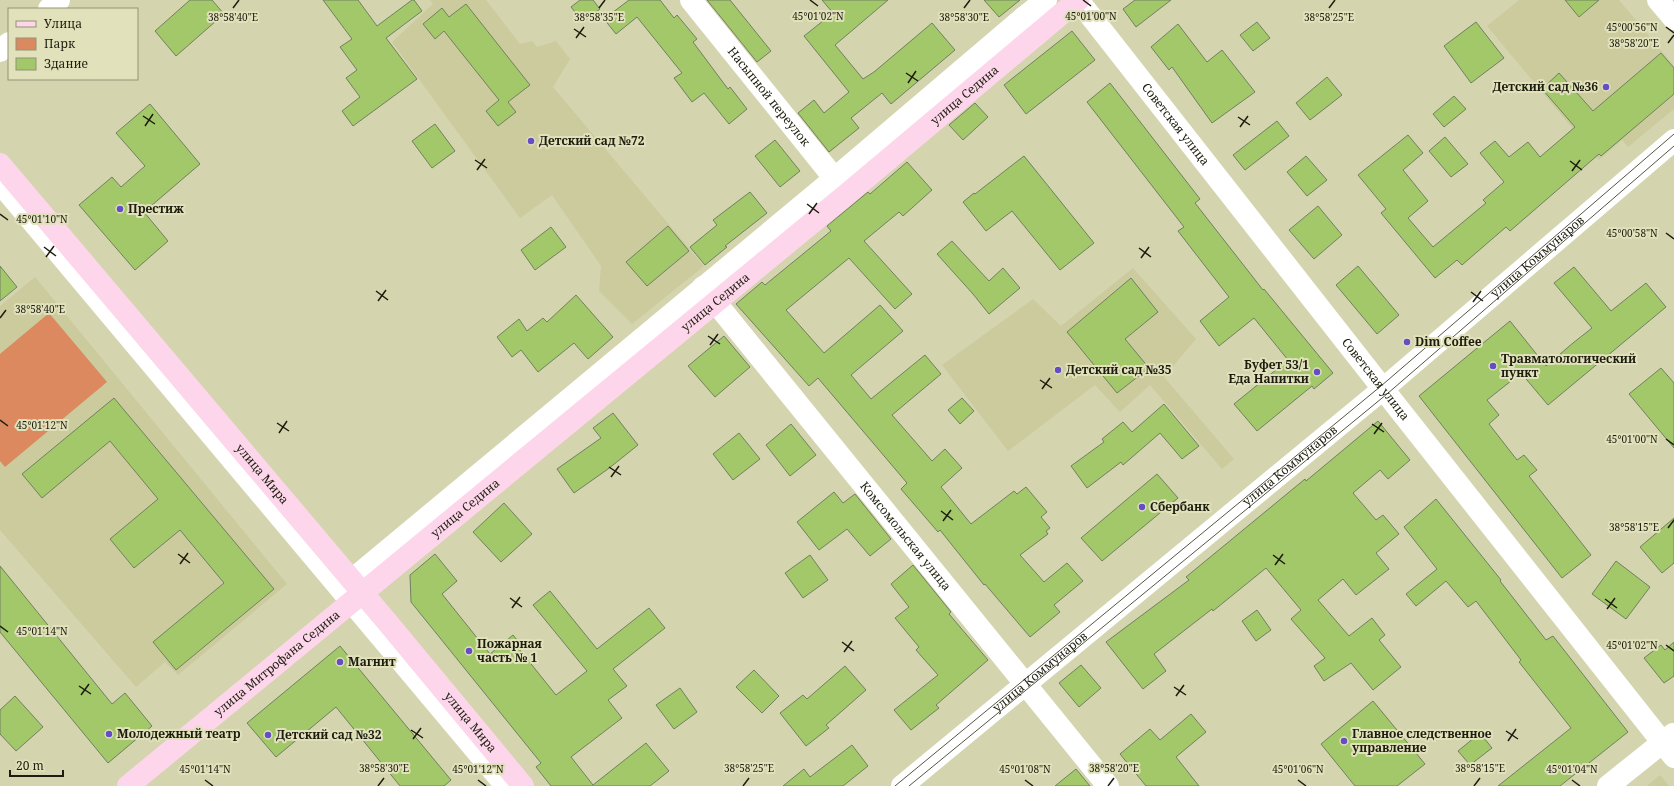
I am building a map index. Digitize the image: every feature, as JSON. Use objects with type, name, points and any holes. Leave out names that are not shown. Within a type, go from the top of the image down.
[{"type":"main road","name":"улица Седина","points":[[352,591],[840,186],[1078,0]]},
{"type":"main road","name":"улица Мира","points":[[0,164],[352,591],[523,786]]},
{"type":"main road","name":"улица Митрофана Седина","points":[[128,786],[352,591]]},
{"type":"street","points":[[49,8],[59,0]]},
{"type":"street","name":"Насыпной переулок","points":[[691,0],[840,186]]},
{"type":"street","name":"улица Седина","points":[[840,186],[1023,18],[1046,0]]},
{"type":"street","name":"Советская улица","points":[[1078,0],[1383,390],[1670,744]]},
{"type":"street","points":[[1658,0],[1674,19]]},
{"type":"street","points":[[0,51],[8,44]]},
{"type":"street","name":"улица Коммунаров","points":[[902,786],[1383,390],[1674,140]]},
{"type":"street","name":"улица Мира","points":[[0,182],[352,591],[506,786]]},
{"type":"street","name":"Комсомольская улица","points":[[708,294],[1108,786]]},
{"type":"street","points":[[1608,786],[1670,744]]},
{"type":"shaded area","name":"Детский сад №72","points":[[430,0],[486,0],[520,44],[532,41],[537,47],[556,41],[570,59],[553,87],[704,266],[632,324],[599,291],[601,266],[552,195],[520,218],[392,42],[433,4]]},
{"type":"shaded area","name":"Детский сад №36","points":[[1519,0],[1619,0],[1674,66],[1674,109],[1628,147],[1622,140],[1599,160],[1487,26]]},
{"type":"shaded area","name":"Детский сад №35","points":[[1133,268],[1196,339],[1164,377],[1234,459],[1222,469],[1150,385],[1120,412],[1095,385],[1008,451],[942,365],[1033,299],[1061,326]]},
{"type":"shaded area","points":[[35,277],[287,584],[178,675],[165,662],[136,687],[0,530],[0,306]]},
{"type":"shaded area","points":[[1660,775],[1669,786],[1647,786]]},
{"type":"green space","points":[[49,313],[107,382],[5,467],[0,461],[0,354]]},
{"type":"building","points":[[190,0],[212,0],[224,14],[176,56],[155,31]]},
{"type":"building","points":[[323,0],[358,0],[377,26],[412,0],[414,0],[422,11],[386,38],[417,79],[353,126],[342,111],[360,97],[346,78],[357,70],[340,47],[352,39]]},
{"type":"building","points":[[580,0],[593,0],[600,9],[583,22],[571,7]]},
{"type":"building","points":[[629,0],[660,0],[674,18],[677,15],[697,39],[693,42],[728,89],[730,87],[747,109],[729,124],[704,93],[692,102],[674,78],[682,73],[637,17],[616,34],[604,19]]},
{"type":"building","points":[[707,0],[730,0],[771,51],[757,62]]},
{"type":"building","points":[[822,0],[888,0],[835,45],[863,79],[874,72],[932,23],[955,50],[891,104],[882,93],[851,118],[859,128],[829,152],[798,113],[814,100],[824,113],[849,92],[804,36],[833,13]]},
{"type":"building","points":[[984,0],[1020,0],[999,17]]},
{"type":"building","points":[[1135,0],[1171,0],[1136,27],[1123,9]]},
{"type":"building","points":[[1565,0],[1599,0],[1579,17]]},
{"type":"building","points":[[466,4],[530,85],[508,102],[516,112],[498,126],[486,111],[499,100],[444,31],[435,39],[423,24],[442,8],[449,17]]},
{"type":"building","points":[[1257,22],[1270,38],[1253,51],[1240,35]]},
{"type":"building","points":[[1476,22],[1504,58],[1471,83],[1444,46]]},
{"type":"building","points":[[1178,24],[1207,62],[1222,50],[1255,92],[1212,123],[1172,67],[1169,70],[1151,47]]},
{"type":"building","points":[[1072,31],[1095,60],[1026,114],[1004,85]]},
{"type":"building","points":[[1661,53],[1674,68],[1674,94],[1601,156],[1599,154],[1510,231],[1506,227],[1462,265],[1457,260],[1435,278],[1381,213],[1386,209],[1358,175],[1408,135],[1423,153],[1403,170],[1428,201],[1408,218],[1433,247],[1486,203],[1483,200],[1504,182],[1480,153],[1495,141],[1509,157],[1528,142],[1540,157],[1575,127],[1542,89],[1559,73],[1593,111]]},
{"type":"building","points":[[1327,77],[1342,95],[1310,120],[1296,103]]},
{"type":"building","points":[[1110,83],[1200,199],[1195,203],[1263,290],[1264,289],[1333,373],[1314,389],[1312,386],[1257,431],[1234,404],[1288,360],[1254,318],[1219,346],[1200,321],[1229,297],[1178,231],[1184,227],[1087,102]]},
{"type":"building","points":[[1454,96],[1466,109],[1444,127],[1433,114]]},
{"type":"building","points":[[975,103],[988,117],[963,140],[949,125]]},
{"type":"building","points":[[150,104],[200,164],[144,212],[168,241],[135,270],[79,205],[112,177],[121,187],[145,166],[116,133]]},
{"type":"building","points":[[1277,121],[1289,136],[1245,170],[1233,155]]},
{"type":"building","points":[[435,124],[455,151],[432,168],[412,141]]},
{"type":"building","points":[[1445,137],[1468,164],[1451,177],[1429,151]]},
{"type":"building","points":[[775,140],[800,171],[780,187],[755,156]]},
{"type":"building","points":[[1024,156],[1094,243],[1060,270],[1012,211],[986,231],[963,202]]},
{"type":"building","points":[[1306,156],[1327,180],[1307,196],[1287,172]]},
{"type":"building","points":[[907,162],[932,190],[903,216],[899,212],[864,241],[912,294],[895,309],[849,258],[786,310],[824,353],[880,305],[903,331],[851,375],[871,399],[925,355],[941,374],[892,415],[932,461],[945,449],[962,468],[941,487],[971,524],[1014,491],[1017,494],[1026,487],[1047,512],[1041,517],[1050,528],[1046,531],[1048,534],[1020,555],[1044,582],[1067,563],[1083,581],[1054,605],[1060,612],[1030,637],[985,584],[984,585],[940,530],[938,532],[901,489],[907,483],[818,378],[809,386],[736,304],[762,282],[765,285],[831,231],[827,226],[868,192],[870,194]]},
{"type":"building","points":[[750,192],[767,213],[725,246],[727,247],[705,265],[690,247],[717,225],[713,220]]},
{"type":"building","points":[[1318,206],[1342,235],[1314,259],[1289,230]]},
{"type":"building","points":[[668,226],[689,251],[647,286],[626,262]]},
{"type":"building","points":[[551,227],[566,247],[535,270],[521,250]]},
{"type":"building","points":[[952,241],[989,281],[1003,268],[1020,288],[989,314],[937,254]]},
{"type":"building","points":[[0,266],[17,287],[0,301]]},
{"type":"building","points":[[1358,266],[1399,315],[1377,334],[1336,285]]},
{"type":"building","points":[[1574,267],[1611,311],[1646,283],[1666,307],[1548,405],[1521,373],[1487,400],[1499,415],[1489,424],[1517,460],[1524,455],[1537,470],[1529,476],[1591,555],[1562,578],[1419,396],[1510,321],[1546,366],[1592,328],[1554,283]]},
{"type":"building","points":[[1131,278],[1158,312],[1125,339],[1149,368],[1117,393],[1067,332]]},
{"type":"building","points":[[576,295],[613,337],[588,359],[574,343],[538,372],[521,350],[512,357],[497,337],[519,319],[527,331],[543,318],[547,322]]},
{"type":"building","points":[[724,336],[750,367],[715,397],[688,366]]},
{"type":"building","points":[[1661,368],[1674,383],[1674,448],[1629,394]]},
{"type":"building","points":[[114,398],[274,589],[176,670],[153,642],[224,583],[180,530],[134,568],[110,539],[158,499],[110,441],[42,498],[22,474]]},
{"type":"building","points":[[962,398],[974,411],[960,424],[948,410]]},
{"type":"building","points":[[1164,404],[1199,446],[1182,459],[1160,433],[1123,465],[1121,462],[1087,488],[1071,466],[1104,442],[1102,439],[1123,422],[1132,432]]},
{"type":"building","points":[[613,413],[638,445],[574,493],[557,469],[601,438],[593,428]]},
{"type":"building","points":[[1378,421],[1410,460],[1388,479],[1380,470],[1353,493],[1376,520],[1383,515],[1399,534],[1376,553],[1389,569],[1356,595],[1343,579],[1318,600],[1349,636],[1372,618],[1385,635],[1379,640],[1401,667],[1373,690],[1351,663],[1324,681],[1314,666],[1325,658],[1291,619],[1301,610],[1266,568],[1213,611],[1212,609],[1154,654],[1166,671],[1143,689],[1106,642],[1189,580],[1186,577]]},
{"type":"building","points":[[791,424],[816,455],[790,476],[766,445]]},
{"type":"building","points":[[739,433],[760,459],[733,480],[713,454]]},
{"type":"building","points":[[1157,474],[1178,498],[1102,561],[1081,538]]},
{"type":"building","points":[[834,492],[843,503],[855,494],[891,539],[870,556],[847,529],[819,550],[797,522]]},
{"type":"building","points":[[1436,499],[1501,580],[1500,581],[1546,640],[1553,636],[1628,732],[1560,786],[1498,786],[1571,728],[1519,662],[1521,660],[1476,601],[1468,607],[1446,581],[1416,606],[1406,594],[1437,569],[1404,527]]},
{"type":"building","points":[[504,503],[532,534],[501,562],[473,532]]},
{"type":"building","points":[[1674,518],[1674,563],[1662,573],[1640,547]]},
{"type":"building","points":[[435,554],[457,581],[442,594],[490,654],[513,635],[522,646],[519,649],[556,695],[587,671],[533,605],[550,591],[597,649],[649,608],[665,628],[613,669],[627,686],[608,700],[622,718],[571,757],[593,785],[646,743],[669,771],[650,786],[551,786],[536,767],[541,763],[411,602],[410,575]]},
{"type":"building","points":[[810,555],[828,580],[803,598],[785,573]]},
{"type":"building","points":[[1616,561],[1650,587],[1626,619],[1592,594]]},
{"type":"building","points":[[913,565],[951,612],[949,614],[988,660],[936,705],[939,708],[911,730],[894,710],[938,675],[916,650],[919,647],[895,618],[909,607],[891,584]]},
{"type":"building","points":[[0,566],[112,704],[125,693],[152,726],[108,763],[0,632]]},
{"type":"building","points":[[1257,610],[1271,630],[1256,641],[1242,621]]},
{"type":"building","points":[[1674,642],[1674,676],[1664,683],[1644,658],[1661,645],[1665,650]]},
{"type":"building","points":[[340,646],[451,780],[444,786],[400,786],[336,707],[276,757],[247,723]]},
{"type":"building","points":[[1081,665],[1101,688],[1079,707],[1059,683]]},
{"type":"building","points":[[845,666],[866,690],[826,725],[829,728],[806,746],[780,713],[803,695],[807,699]]},
{"type":"building","points":[[754,670],[779,696],[762,713],[736,687]]},
{"type":"building","points":[[680,688],[697,712],[674,729],[656,705]]},
{"type":"building","points":[[15,696],[43,727],[16,751],[0,734],[0,710]]},
{"type":"building","name":"Главное следственное управление","points":[[1373,701],[1425,764],[1397,786],[1355,786],[1321,744]]},
{"type":"building","points":[[1191,714],[1206,732],[1176,757],[1199,786],[1146,786],[1120,754],[1150,729],[1160,740]]},
{"type":"building","points":[[1480,733],[1492,748],[1470,765],[1458,751]]},
{"type":"building","points":[[852,745],[868,766],[843,786],[783,786],[804,769],[810,777]]},
{"type":"building","points":[[1076,769],[1090,786],[1055,786]]},
{"type":"tram line","points":[[895,786],[1381,386],[1674,134]]},
{"type":"tram line","points":[[909,786],[1387,394],[1674,146]]},
{"type":"place","name":"Детский сад №36","points":[[1606,87]]},
{"type":"place","name":"Детский сад №72","points":[[531,141]]},
{"type":"place","name":"Престиж","points":[[120,209]]},
{"type":"place","name":"Dim Coffee","points":[[1407,342]]},
{"type":"place","name":"Травматологический пункт","points":[[1493,366]]},
{"type":"place","name":"Детский сад №35","points":[[1058,370]]},
{"type":"place","name":"Буфет 53/1 Еда Напитки","points":[[1317,372]]},
{"type":"place","name":"Сбербанк","points":[[1142,507]]},
{"type":"place","name":"Пожарная часть № 1","points":[[469,651]]},
{"type":"place","name":"Магнит","points":[[340,662]]},
{"type":"place","name":"Молодежный театр","points":[[109,734]]},
{"type":"place","name":"Детский сад №32","points":[[268,735]]},
{"type":"place","name":"Главное следственное управление","points":[[1344,741]]}]
